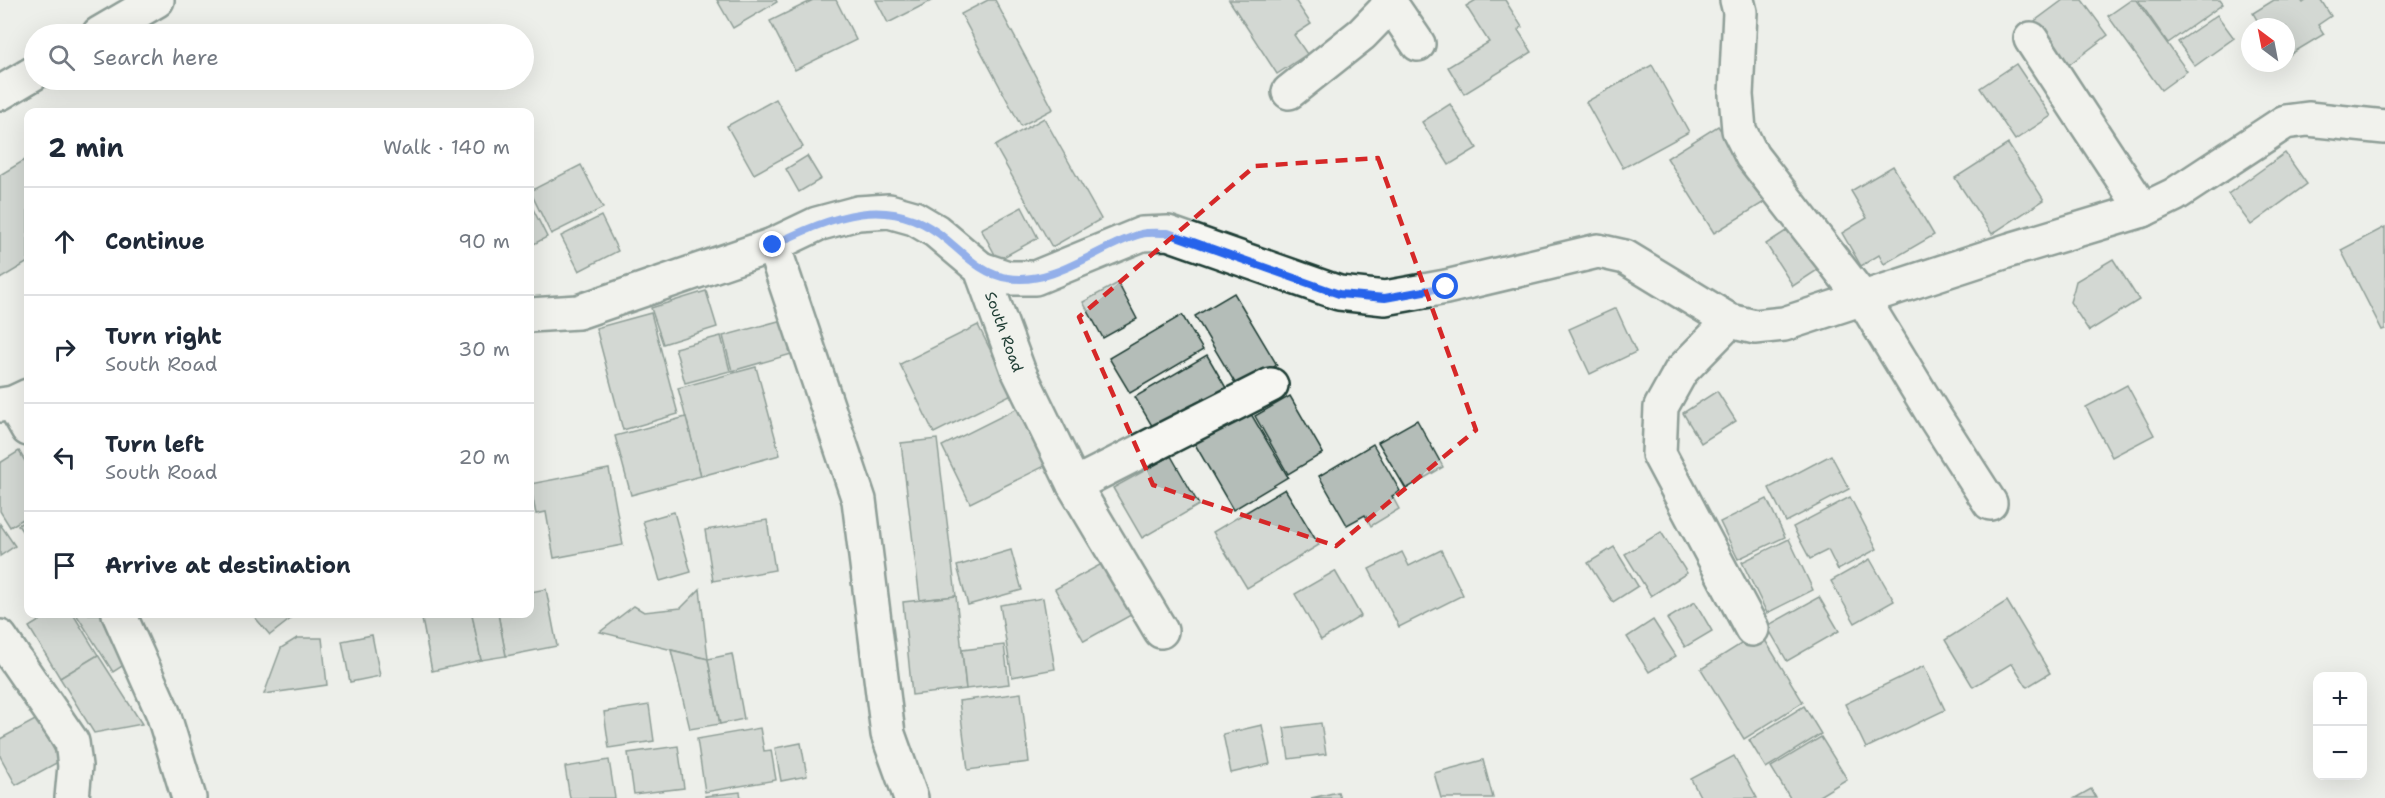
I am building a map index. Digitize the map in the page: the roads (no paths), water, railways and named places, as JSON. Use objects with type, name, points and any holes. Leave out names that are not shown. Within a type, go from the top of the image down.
[{"type":"street","points":[[116,24],[157,0]]},
{"type":"street","points":[[1737,0],[1740,12],[1736,95],[1739,130],[1752,156],[1863,299],[1990,503]]},
{"type":"street","points":[[1289,92],[1362,34],[1390,2],[1418,44]]},
{"type":"street","points":[[2031,39],[2143,210]]},
{"type":"street","points":[[0,93],[24,79]]},
{"type":"street","points":[[981,269],[1008,278],[1035,278],[1142,234],[1168,233],[1339,294],[1385,298],[1446,287],[1598,251],[1625,257],[1730,321],[1755,327],[1784,324],[2010,250],[2143,210],[2174,195],[2285,122],[2308,119],[2385,127]]},
{"type":"street","name":"South Road","points":[[534,315],[579,312],[773,245],[817,224],[858,213],[889,211],[914,218],[936,231],[981,269],[1018,370],[1074,485],[1161,631]]},
{"type":"street","points":[[773,245],[859,500],[888,734],[911,798]]},
{"type":"street","points":[[1730,321],[1682,371],[1661,407],[1659,454],[1752,629]]},
{"type":"street","points":[[1074,485],[1271,386]]},
{"type":"street","points":[[120,618],[163,713],[189,798]]},
{"type":"street","points":[[0,637],[72,742],[75,766],[72,798]]}]
